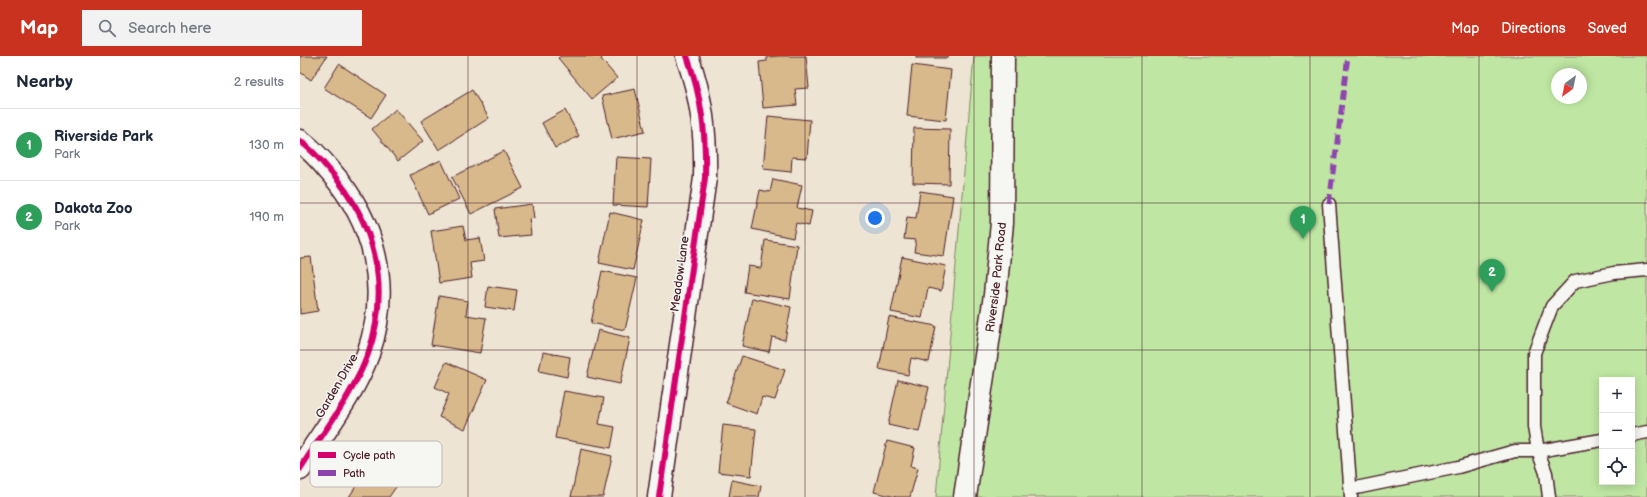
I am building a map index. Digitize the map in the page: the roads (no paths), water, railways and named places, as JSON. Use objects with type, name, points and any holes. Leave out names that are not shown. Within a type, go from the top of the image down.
[{"type":"street","name":"Meadow Lane","points":[[659,497],[705,178],[706,143],[702,109],[695,77],[687,56]]},
{"type":"street","name":"Riverside Park Road","points":[[965,497],[995,295],[1002,223],[1003,56]]},
{"type":"street","name":"Garden Drive","points":[[300,142],[325,165],[339,181],[354,203],[366,226],[375,253],[379,279],[377,313],[368,355],[346,397],[318,441]]},
{"type":"street","name":"Garden Drive","points":[[300,469],[310,453]]},
{"type":"lane","points":[[1330,204],[1351,493],[1458,467],[1515,451],[1538,451],[1599,441]]},
{"type":"lane","points":[[1549,497],[1546,473],[1538,451],[1534,427],[1534,352],[1552,306],[1574,281],[1614,272],[1647,270]]},
{"type":"lane","points":[[1635,434],[1647,432]]},
{"type":"place","name":"Riverside Park","points":[[1303,239]]},
{"type":"place","name":"Dakota Zoo","points":[[1492,292]]}]
